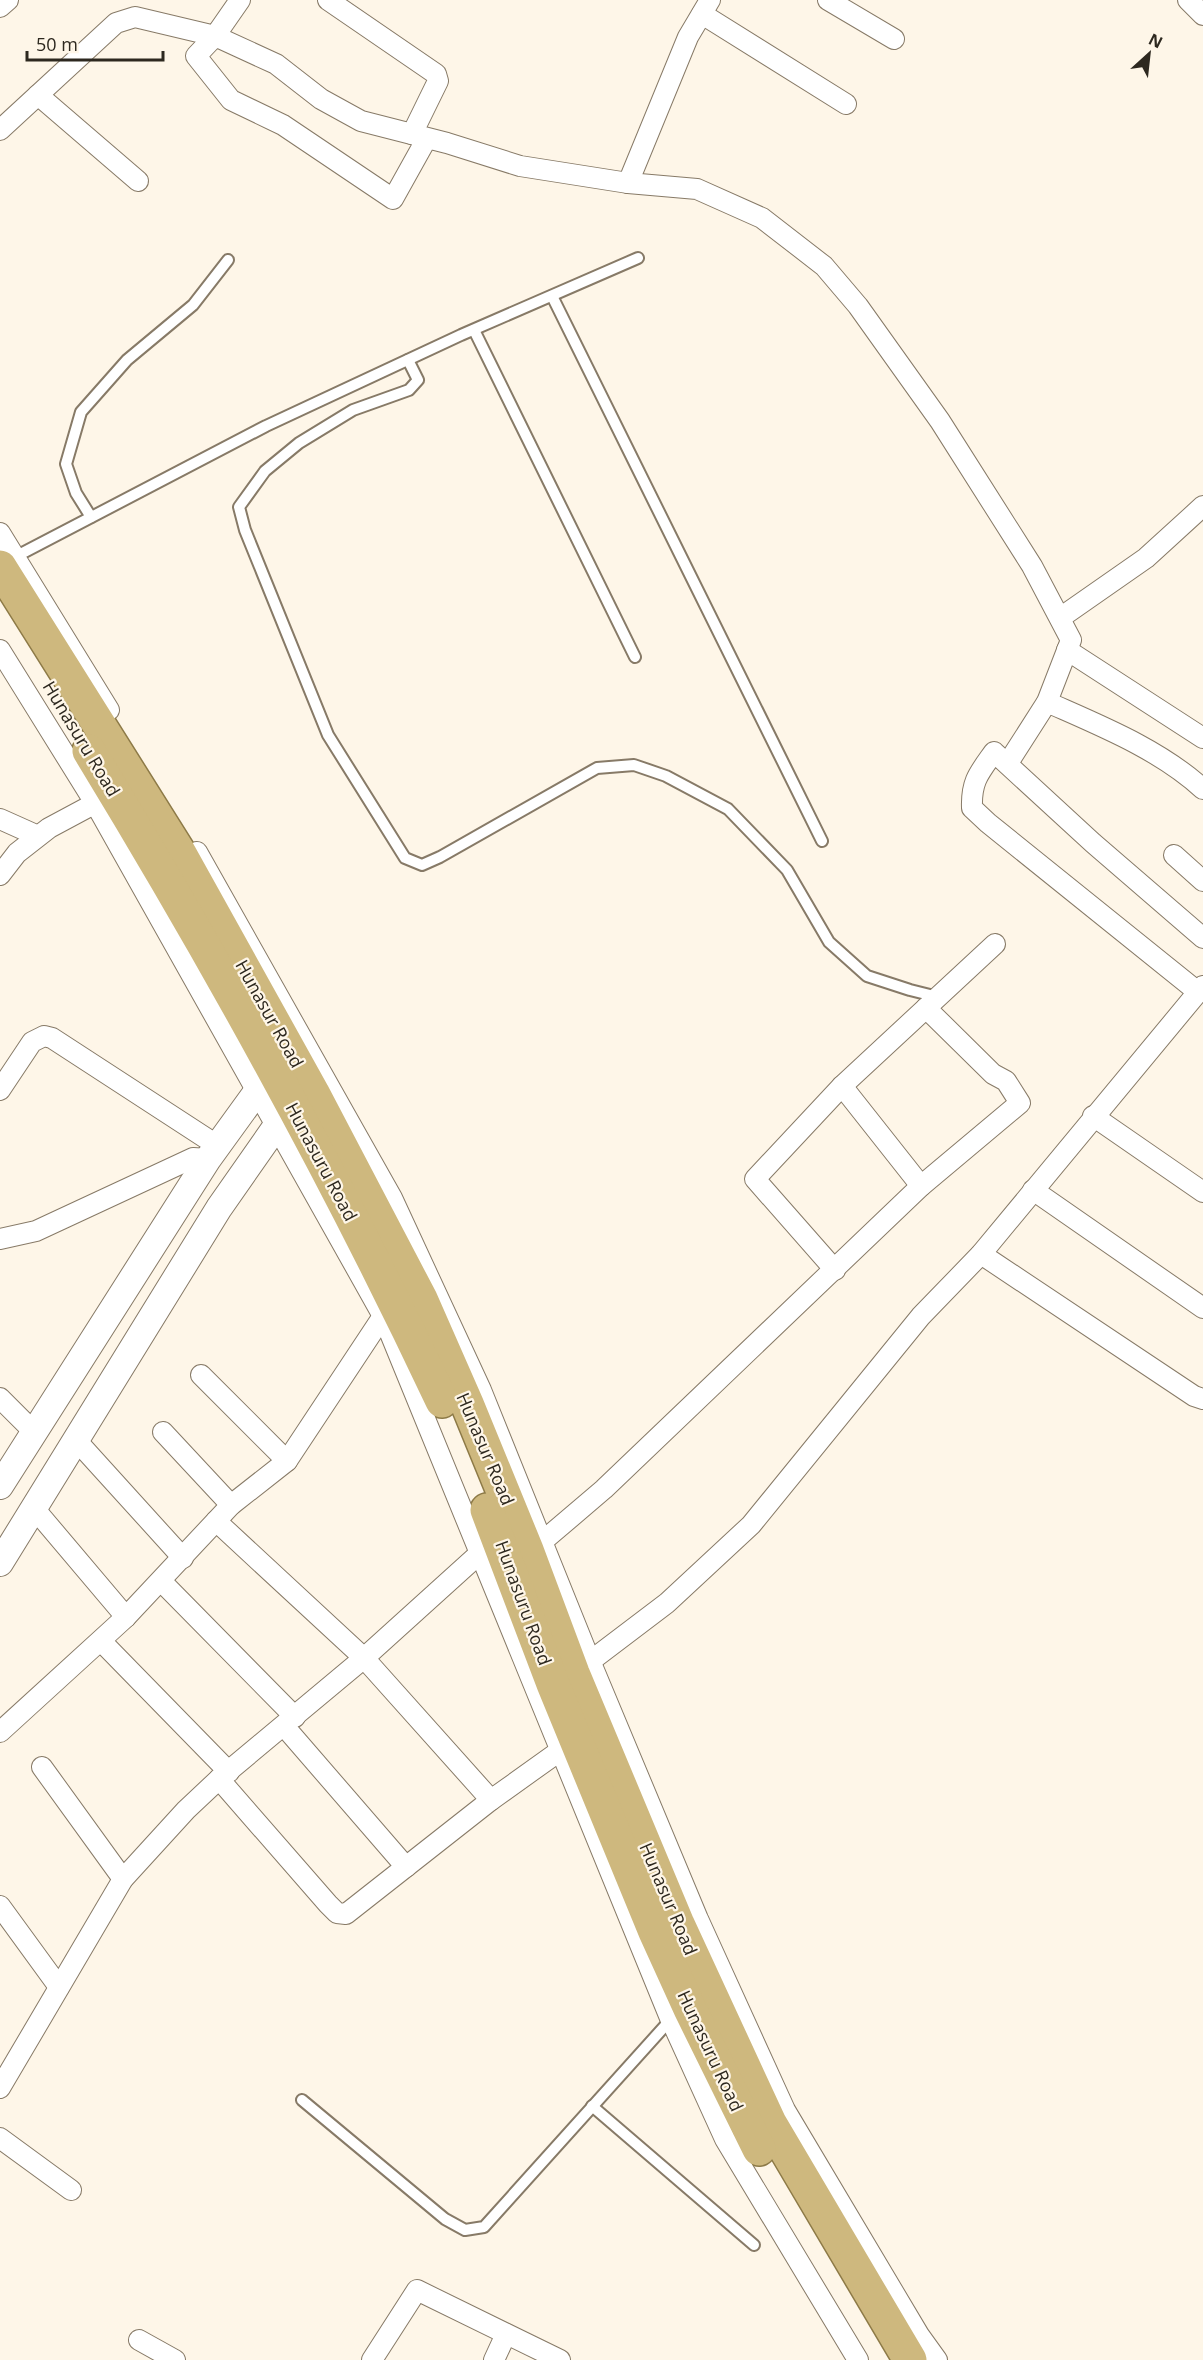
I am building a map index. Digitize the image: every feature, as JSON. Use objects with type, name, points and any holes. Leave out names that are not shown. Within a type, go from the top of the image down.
[{"type":"highway","name":"Hunasur Road","points":[[5,563],[179,852],[285,1092],[421,1299],[468,1406],[511,1549],[582,1668],[678,1924],[770,2123],[910,2360]]},
{"type":"highway","name":"Hunasuru Road","points":[[0,606],[105,798],[158,865],[285,1092],[391,1313],[447,1413],[511,1549],[569,1747],[655,1932],[680,2014],[883,2360]]},
{"type":"street","points":[[0,7],[8,0]]},
{"type":"street","points":[[240,0],[215,36],[196,56],[231,100],[283,125],[393,199],[419,136],[438,81],[436,74],[328,0]]},
{"type":"street","points":[[828,0],[894,39]]},
{"type":"street","points":[[1188,0],[1203,15]]},
{"type":"street","points":[[628,183],[684,46],[706,7],[846,104]]},
{"type":"street","points":[[0,130],[116,23],[135,17],[215,36],[276,64],[321,99],[361,121],[520,166],[628,183],[697,189],[762,218],[824,266],[858,306],[940,421],[1032,566],[1071,640],[1047,702],[1008,763]]},
{"type":"street","points":[[38,95],[138,181]]},
{"type":"street","points":[[1060,618],[1146,558],[1203,506]]},
{"type":"street","points":[[0,533],[5,563],[212,877],[392,1198],[482,1390],[511,1549]]},
{"type":"street","points":[[0,650],[105,798],[38,836],[17,853],[0,875]]},
{"type":"street","points":[[1067,650],[1203,738]]},
{"type":"street","points":[[1047,702],[1107,728],[1181,769],[1203,789]]},
{"type":"street","points":[[937,2360],[919,2334],[785,2110],[582,1668],[667,1603],[751,1524],[921,1316],[981,1254],[1093,1116],[1201,989],[988,823],[972,808],[972,789],[977,776],[994,752],[1093,843],[1203,938]]},
{"type":"street","points":[[0,819],[38,836]]},
{"type":"street","points":[[1174,855],[1203,881]]},
{"type":"street","points":[[835,1270],[755,1179],[842,1086],[995,944]]},
{"type":"street","points":[[0,2088],[123,1880],[186,1810],[364,1658],[511,1549],[604,1489],[921,1186],[1020,1103],[1006,1081],[993,1074],[932,1002]]},
{"type":"street","points":[[0,1090],[32,1042],[44,1036],[52,1038],[213,1152]]},
{"type":"street","points":[[842,1086],[921,1186]]},
{"type":"street","points":[[0,1486],[213,1152],[285,1092]]},
{"type":"street","points":[[0,1563],[219,1208],[285,1092]]},
{"type":"street","points":[[1093,1116],[1203,1192]]},
{"type":"street","points":[[0,1239],[36,1231],[193,1158],[213,1152]]},
{"type":"street","points":[[1033,1190],[1203,1308]]},
{"type":"street","points":[[981,1254],[1194,1396],[1203,1399]]},
{"type":"street","points":[[0,1732],[126,1617],[231,1505],[287,1461],[391,1313]]},
{"type":"street","points":[[201,1375],[287,1461]]},
{"type":"street","points":[[0,1398],[35,1433]]},
{"type":"street","points":[[163,1432],[231,1505]]},
{"type":"street","points":[[76,1440],[183,1558]]},
{"type":"street","points":[[33,1507],[126,1617]]},
{"type":"street","points":[[216,1521],[364,1658],[490,1800]]},
{"type":"street","points":[[161,1581],[289,1722],[406,1867]]},
{"type":"street","points":[[101,1641],[224,1776],[337,1913],[346,1914],[490,1800],[569,1747]]},
{"type":"street","points":[[42,1767],[123,1880]]},
{"type":"street","points":[[0,1906],[59,1987]]},
{"type":"street","points":[[680,2014],[725,2139],[858,2360]]},
{"type":"street","points":[[0,2138],[71,2190]]},
{"type":"street","points":[[372,2360],[417,2290],[560,2360]]},
{"type":"street","points":[[494,2360],[506,2334]]},
{"type":"street","points":[[139,2340],[175,2360]]},
{"type":"lane","points":[[5,563],[266,426],[474,330],[638,258]]},
{"type":"lane","points":[[91,517],[76,492],[66,464],[81,412],[127,360],[193,305],[228,260]]},
{"type":"lane","points":[[552,296],[822,841]]},
{"type":"lane","points":[[474,330],[635,657]]},
{"type":"lane","points":[[408,360],[418,380],[409,390],[353,410],[299,443],[265,471],[239,507],[245,530],[328,735],[405,858],[422,865],[597,768],[634,765],[666,776],[728,809],[787,870],[829,942],[867,976],[910,990],[932,1002]]},
{"type":"lane","points":[[302,2100],[445,2219],[465,2230],[484,2227],[592,2106],[680,2014]]},
{"type":"lane","points":[[592,2106],[754,2246]]}]
